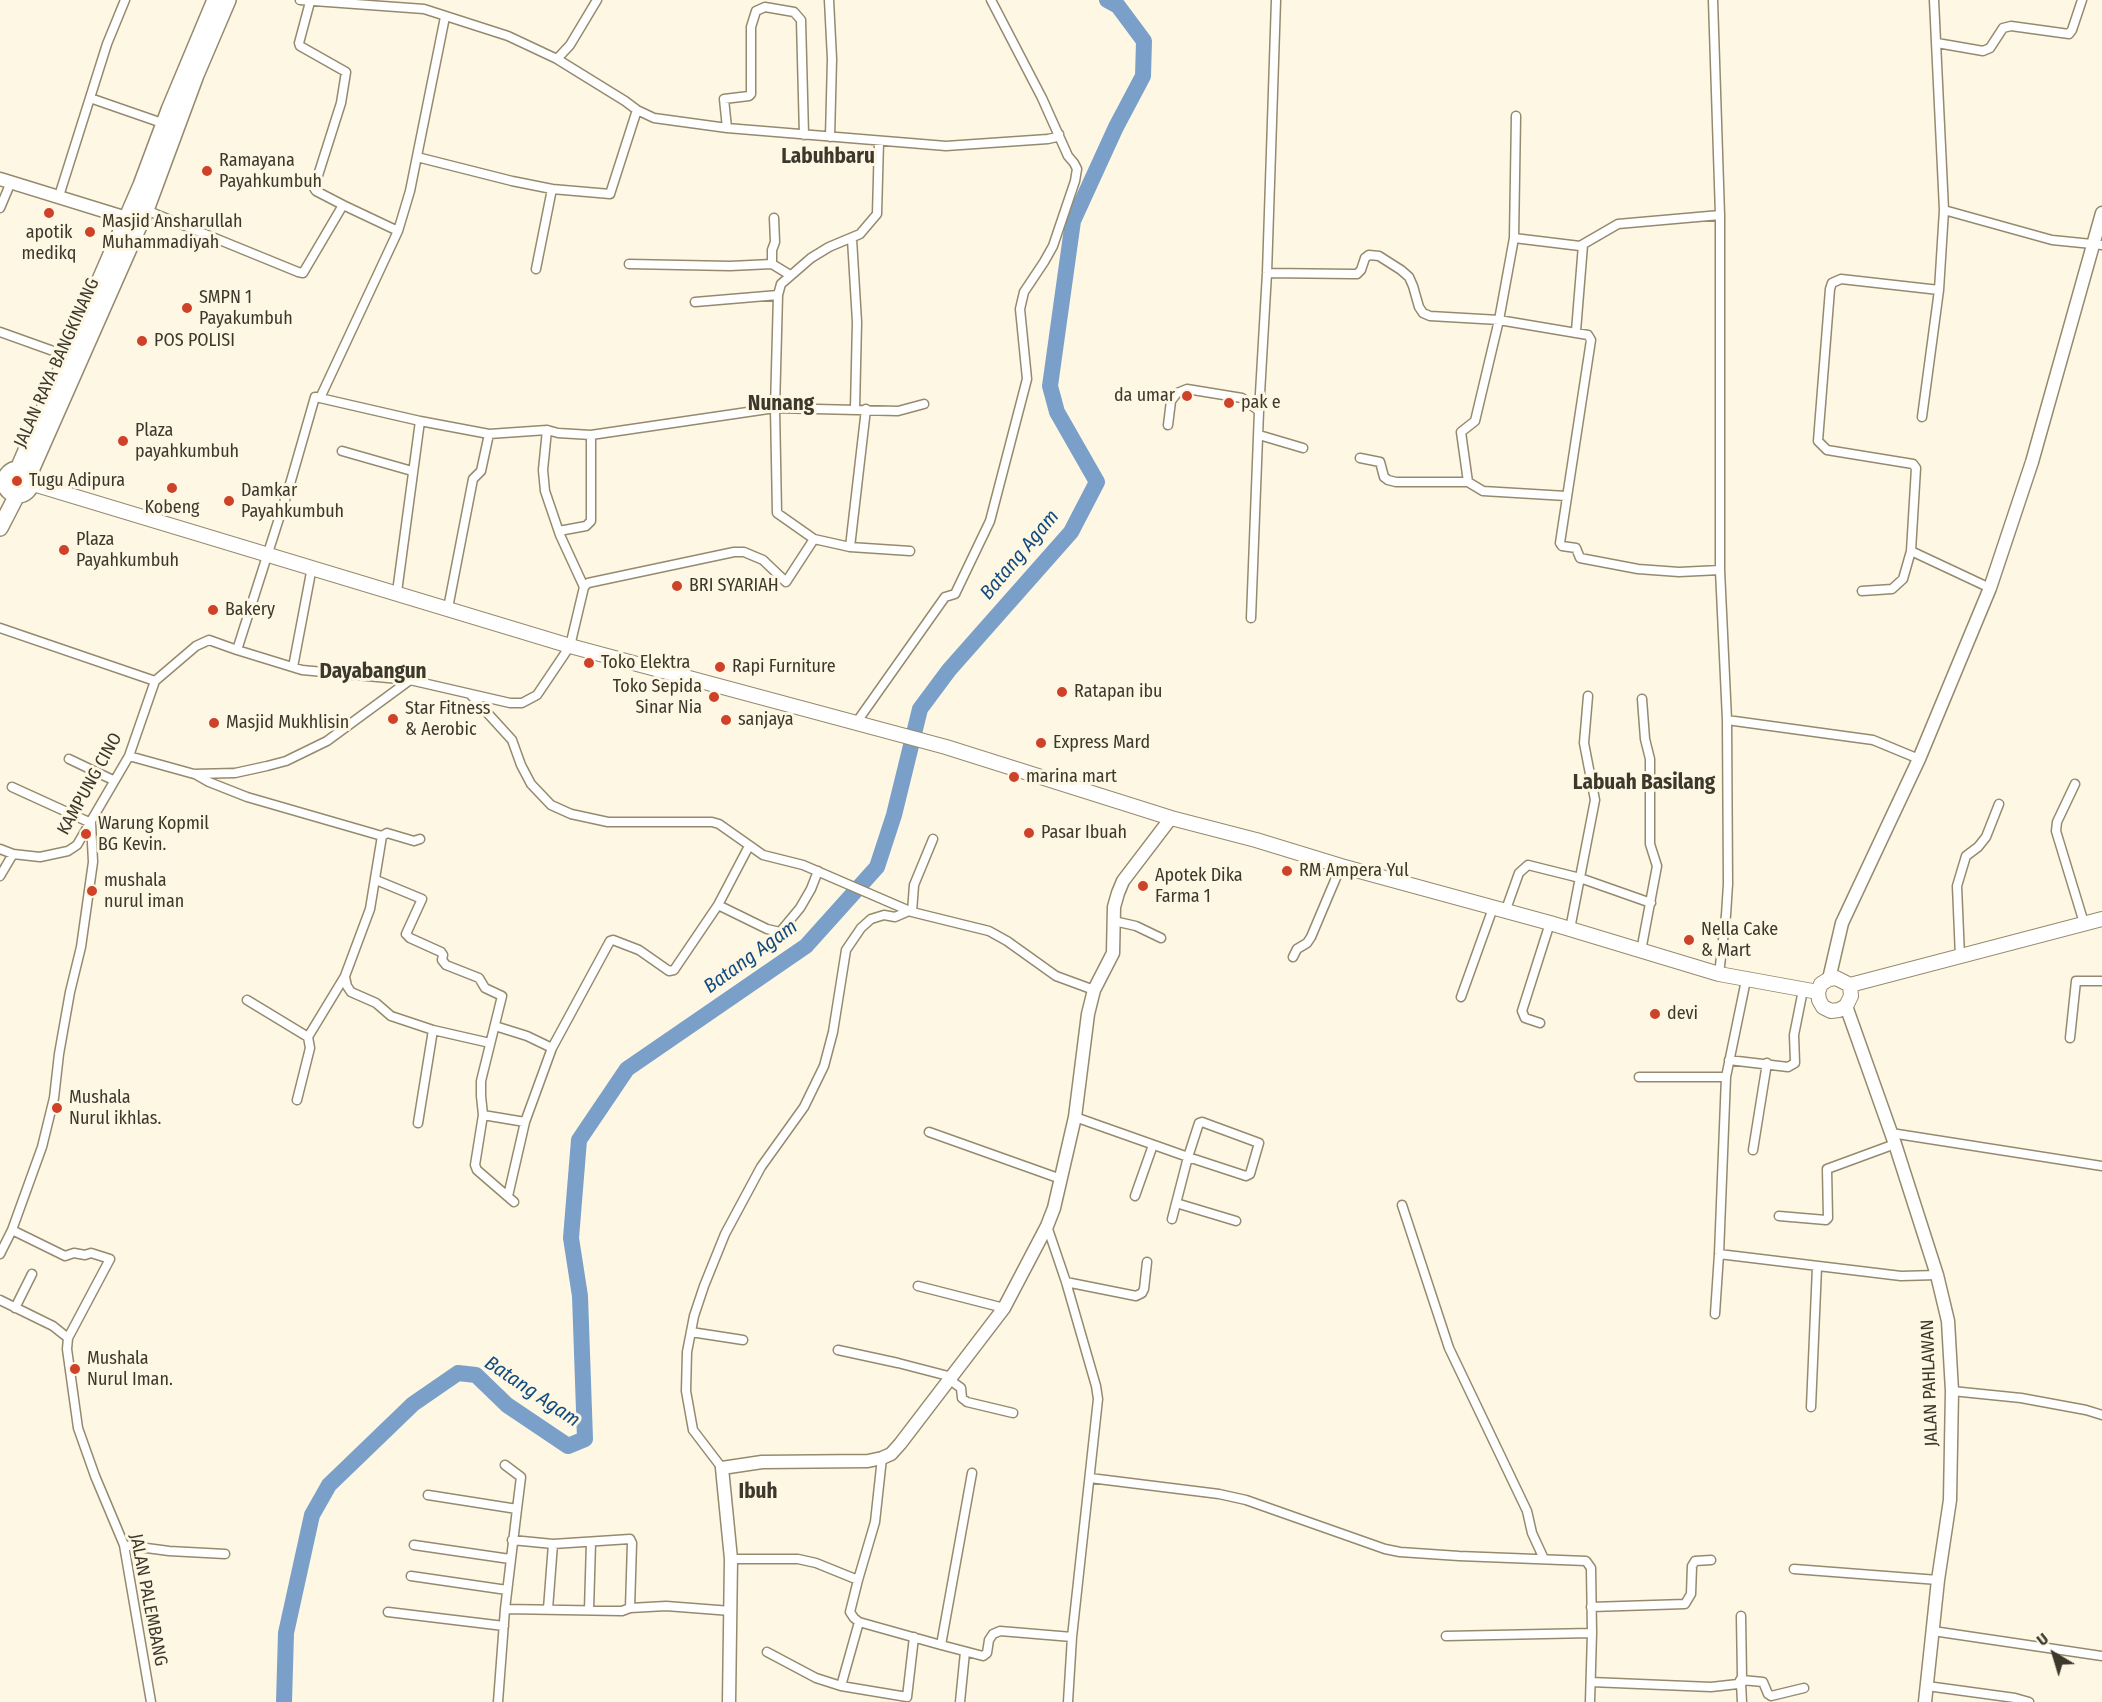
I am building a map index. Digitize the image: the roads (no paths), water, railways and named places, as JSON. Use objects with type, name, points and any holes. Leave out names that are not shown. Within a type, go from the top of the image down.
[{"type":"highway","name":"JALAN RAYA BANGKINANG","points":[[8,496],[6,478],[10,472],[26,476],[73,358],[138,217],[191,74],[215,0]]},
{"type":"highway","name":"JALAN RAYA BANGKINANG","points":[[138,217],[165,124],[228,0]]},
{"type":"highway","points":[[0,528],[8,496],[27,490],[26,476]]},
{"type":"main road","points":[[5,180],[138,217]]},
{"type":"main road","points":[[1829,979],[1842,922],[1919,759],[1990,588],[2032,462],[2098,245],[2102,213]]},
{"type":"main road","points":[[26,476],[267,554],[570,646],[945,747],[1171,818],[1550,923],[1719,974],[1818,992]]},
{"type":"main road","points":[[729,1702],[731,1559],[722,1468],[762,1462],[868,1461],[891,1454],[1004,1308],[1054,1208],[1075,1117],[1088,1014],[1094,990],[1113,953],[1114,907],[1123,880],[1171,818]]},
{"type":"main road","points":[[1850,985],[1851,996],[1846,1006],[1831,1011],[1823,1007],[1818,992],[1821,984],[1829,979],[1836,978],[1850,985],[2102,919]]},
{"type":"main road","name":"JALAN PAHLAWAN","points":[[1846,1006],[1893,1138],[1937,1275],[1948,1321],[1952,1391],[1950,1500],[1938,1580],[1925,1702]]},
{"type":"street","points":[[59,196],[107,44],[125,0]]},
{"type":"street","points":[[300,0],[424,4],[446,17],[515,38],[557,59],[637,110],[654,118],[727,128],[956,146],[1054,136]]},
{"type":"street","points":[[557,59],[570,45],[597,0]]},
{"type":"street","points":[[829,0],[832,59],[830,137]]},
{"type":"street","points":[[856,723],[945,597],[955,594],[990,521],[1027,379],[1020,309],[1024,292],[1053,246],[1075,181],[1077,169],[1054,136],[1030,73],[991,0]]},
{"type":"street","points":[[1251,618],[1267,273],[1276,0]]},
{"type":"street","points":[[1713,0],[1720,215],[1720,570],[1727,720],[1728,884],[1719,974]]},
{"type":"street","points":[[1922,417],[1939,290],[1944,210],[1934,0]]},
{"type":"street","points":[[1937,43],[1983,51],[1990,48],[2004,28],[2011,26],[2069,34],[2082,0]]},
{"type":"street","points":[[310,2],[300,46],[346,72],[341,103],[314,188],[398,231]]},
{"type":"street","points":[[727,128],[724,99],[751,94],[750,32],[756,11],[765,7],[794,12],[799,16],[804,135]]},
{"type":"street","points":[[320,399],[398,231],[410,191],[446,17]]},
{"type":"street","points":[[90,98],[165,124]]},
{"type":"street","points":[[417,157],[552,189],[610,194],[637,110]]},
{"type":"street","points":[[1468,482],[1461,432],[1475,421],[1499,320],[1514,238],[1516,116]]},
{"type":"street","points":[[879,141],[877,214],[860,234],[829,247],[790,275],[782,284],[778,295],[775,408],[777,513],[814,539],[850,547],[910,551]]},
{"type":"street","points":[[0,208],[5,180]]},
{"type":"street","points":[[536,269],[552,189]]},
{"type":"street","points":[[138,217],[303,273],[344,205]]},
{"type":"street","points":[[1944,210],[2052,240],[2098,245]]},
{"type":"street","points":[[1514,238],[1577,246],[1583,245],[1618,224],[1720,215]]},
{"type":"street","points":[[772,264],[772,250],[775,242],[774,218]]},
{"type":"street","points":[[852,239],[857,322],[855,409]]},
{"type":"street","points":[[1576,331],[1583,245]]},
{"type":"street","points":[[1267,273],[1352,274],[1361,270],[1365,258],[1369,255],[1379,256],[1408,277],[1423,313],[1430,316],[1499,320],[1588,334],[1591,340],[1560,543],[1562,546],[1576,548],[1580,558],[1638,569],[1679,572],[1720,570]]},
{"type":"street","points":[[629,264],[730,266],[772,264],[790,275]]},
{"type":"street","points":[[1862,591],[1892,589],[1903,579],[1911,551],[1916,468],[1913,464],[1827,450],[1818,441],[1830,289],[1834,282],[1841,279],[1939,290]]},
{"type":"street","points":[[695,302],[778,295]]},
{"type":"street","points":[[0,332],[73,358]]},
{"type":"street","points":[[1168,425],[1171,401],[1177,393],[1187,389],[1242,398],[1259,411]]},
{"type":"street","points":[[237,650],[315,397],[489,434],[547,430],[591,435],[775,408],[898,411],[924,404]]},
{"type":"street","points":[[850,547],[866,409]]},
{"type":"street","points":[[397,592],[420,421]]},
{"type":"street","points":[[547,430],[543,470],[545,491],[559,531],[584,587]]},
{"type":"street","points":[[448,608],[473,479],[481,471],[489,434]]},
{"type":"street","points":[[559,531],[586,526],[591,520],[591,435]]},
{"type":"street","points":[[1259,435],[1304,448]]},
{"type":"street","points":[[342,451],[412,471]]},
{"type":"street","points":[[1360,458],[1380,462],[1384,477],[1388,480],[1468,482],[1483,491],[1566,496]]},
{"type":"street","points":[[570,646],[584,587],[588,583],[734,552],[744,552],[763,560],[786,582],[814,539]]},
{"type":"street","points":[[1911,551],[1990,588]]},
{"type":"street","points":[[293,667],[312,567]]},
{"type":"street","points":[[0,628],[155,681]]},
{"type":"street","name":"KAMPUNG CINO","points":[[0,849],[13,854],[40,857],[68,851],[77,845],[129,756],[155,681],[188,652],[210,640],[293,667],[324,673],[410,680],[510,703],[522,703],[537,695],[570,646]]},
{"type":"street","points":[[194,774],[235,774],[309,751],[327,741],[410,680]]},
{"type":"street","points":[[471,694],[508,734],[520,765],[531,784],[551,805],[571,814],[608,822],[712,822],[719,824],[764,855],[803,865],[910,912],[988,931],[1007,941],[1056,976],[1094,990]]},
{"type":"street","points":[[1570,929],[1594,800],[1584,743],[1588,696]]},
{"type":"street","points":[[1641,951],[1657,866],[1650,844],[1650,759],[1645,739],[1642,699]]},
{"type":"street","points":[[1727,720],[1873,740],[1919,759]]},
{"type":"street","points":[[129,756],[194,774],[247,797],[382,836],[387,833],[414,841],[420,839]]},
{"type":"street","points":[[69,759],[113,780]]},
{"type":"street","points":[[2075,784],[2057,822],[2056,831],[2084,923]]},
{"type":"street","points":[[0,1254],[12,1230],[42,1147],[54,1098],[65,1022],[81,947],[93,862],[91,824],[12,787]]},
{"type":"street","points":[[1960,957],[1957,886],[1966,856],[1986,837],[1999,804]]},
{"type":"street","points":[[297,1100],[310,1048],[308,1037],[345,976],[370,909],[382,836]]},
{"type":"street","points":[[910,912],[914,885],[933,839]]},
{"type":"street","points":[[376,880],[422,900],[406,934],[410,938],[441,952],[442,960],[446,965],[478,978],[485,988],[502,996],[481,1081],[483,1115],[475,1165],[477,1170],[511,1199],[525,1122],[552,1048],[610,941],[614,940],[639,950],[669,971],[674,970],[718,905],[749,846]]},
{"type":"street","points":[[0,876],[13,854]]},
{"type":"street","points":[[1461,997],[1499,910],[1519,873],[1528,865],[1580,878],[1651,903]]},
{"type":"street","points":[[1293,957],[1298,947],[1307,943],[1311,937],[1341,866]]},
{"type":"street","points":[[718,905],[767,929],[780,932],[800,908],[818,871]]},
{"type":"street","points":[[722,1468],[693,1430],[686,1391],[687,1352],[704,1286],[725,1234],[761,1167],[804,1107],[824,1066],[833,1032],[846,950],[861,928],[871,919],[910,912]]},
{"type":"street","points":[[1114,921],[1136,926],[1161,938]]},
{"type":"street","points":[[1540,1023],[1525,1018],[1522,1011],[1550,923]]},
{"type":"street","points":[[345,976],[351,992],[376,1003],[392,1016],[434,1030],[490,1043]]},
{"type":"street","points":[[1715,1314],[1726,1077],[1746,980]]},
{"type":"street","points":[[2070,1038],[2076,981],[2102,981]]},
{"type":"street","points":[[1729,1060],[1788,1067],[1795,1063],[1794,1035],[1803,990]]},
{"type":"street","points":[[247,1000],[308,1037]]},
{"type":"street","points":[[495,1026],[527,1035],[552,1048]]},
{"type":"street","points":[[418,1123],[434,1030]]},
{"type":"street","points":[[1753,1150],[1767,1063]]},
{"type":"street","points":[[1639,1077],[1726,1077]]},
{"type":"street","points":[[483,1115],[525,1122]]},
{"type":"street","points":[[1075,1117],[1188,1157],[1248,1176],[1260,1146],[1255,1141],[1201,1122],[1188,1157],[1172,1219]]},
{"type":"street","points":[[929,1132],[1061,1179]]},
{"type":"street","points":[[1779,1216],[1826,1220],[1828,1218],[1827,1169],[1893,1138],[2102,1166]]},
{"type":"street","points":[[1135,1196],[1153,1144]]},
{"type":"street","points":[[1176,1203],[1236,1221]]},
{"type":"street","points":[[1402,1205],[1449,1348],[1527,1511],[1532,1533],[1544,1559]]},
{"type":"street","points":[[1047,1226],[1066,1282],[1098,1399],[1072,1637],[1068,1702]]},
{"type":"street","points":[[0,1300],[52,1326],[68,1338],[110,1259],[91,1252],[85,1255],[74,1253],[65,1256],[12,1230]]},
{"type":"street","points":[[1719,1254],[1901,1276],[1937,1275]]},
{"type":"street","points":[[1066,1282],[1136,1296],[1142,1293],[1147,1262]]},
{"type":"street","points":[[1811,1407],[1817,1267]]},
{"type":"street","points":[[15,1308],[32,1274]]},
{"type":"street","points":[[918,1286],[1004,1308]]},
{"type":"street","points":[[691,1332],[743,1340]]},
{"type":"street","name":"JALAN PALEMBANG","points":[[68,1338],[67,1349],[78,1428],[89,1461],[124,1545],[151,1702]]},
{"type":"street","points":[[838,1350],[898,1363],[951,1379],[961,1388],[962,1398],[967,1402],[1013,1413]]},
{"type":"street","points":[[1952,1391],[2020,1398],[2102,1415]]},
{"type":"street","points":[[882,1458],[875,1522],[850,1612],[854,1618],[859,1622],[983,1656],[987,1653],[989,1640],[993,1634],[1000,1631],[1072,1637]]},
{"type":"street","points":[[498,1702],[510,1559],[521,1477],[505,1465]]},
{"type":"street","points":[[941,1645],[972,1473]]},
{"type":"street","points":[[1090,1478],[1219,1494],[1246,1500],[1385,1549],[1400,1552],[1589,1563],[1592,1633],[1590,1702]]},
{"type":"street","points":[[428,1495],[517,1509]]},
{"type":"street","points":[[512,1540],[553,1544],[630,1539],[632,1543],[630,1608]]},
{"type":"street","points":[[589,1610],[591,1542]]},
{"type":"street","points":[[548,1609],[553,1544]]},
{"type":"street","points":[[124,1545],[169,1551],[225,1554]]},
{"type":"street","points":[[414,1545],[510,1559]]},
{"type":"street","points":[[731,1559],[798,1559],[816,1563],[858,1580]]},
{"type":"street","points":[[1591,1607],[1685,1604],[1691,1594],[1692,1566],[1695,1561],[1711,1560]]},
{"type":"street","points":[[1794,1569],[1938,1580]]},
{"type":"street","points":[[411,1576],[507,1590]]},
{"type":"street","points":[[505,1609],[622,1611],[630,1608],[666,1606],[731,1611]]},
{"type":"street","points":[[388,1612],[504,1626]]},
{"type":"street","points":[[1741,1616],[1742,1702]]},
{"type":"street","points":[[842,1686],[859,1622]]},
{"type":"street","points":[[1933,1631],[2102,1656]]},
{"type":"street","points":[[1446,1636],[1592,1633]]},
{"type":"street","points":[[767,1652],[801,1672],[842,1686],[906,1700],[914,1637]]},
{"type":"street","points":[[960,1702],[965,1652]]},
{"type":"street","points":[[1591,1682],[1711,1687],[1735,1686],[1742,1682],[1763,1682],[1771,1696],[1804,1688]]},
{"type":"street","points":[[1927,1686],[2029,1702]]},
{"type":"waterway","name":"Batang Agam","points":[[284,1702],[286,1633],[312,1515],[329,1485],[413,1404],[458,1373],[476,1375],[507,1405],[568,1446],[585,1439],[580,1296],[571,1238],[579,1140],[627,1069],[806,946],[877,867],[894,815],[920,709],[949,670],[1071,532],[1097,482],[1057,412],[1050,386],[1073,221],[1116,127],[1143,76],[1144,41],[1118,6],[1107,0]]},
{"type":"place","name":"Ramayana Payahkumbuh","points":[[207,171]]},
{"type":"place","name":"apotik medikq","points":[[49,213]]},
{"type":"place","name":"Masjid Ansharullah Muhammadiyah","points":[[90,232]]},
{"type":"place","name":"SMPN 1 Payakumbuh","points":[[187,308]]},
{"type":"place","name":"POS POLISI","points":[[142,341]]},
{"type":"place","name":"da umar","points":[[1187,396]]},
{"type":"place","name":"pak e","points":[[1229,403]]},
{"type":"place","name":"Plaza payahkumbuh","points":[[123,441]]},
{"type":"place","name":"Tugu Adipura","points":[[17,481]]},
{"type":"place","name":"Kobeng","points":[[172,488]]},
{"type":"place","name":"Damkar Payahkumbuh","points":[[229,501]]},
{"type":"place","name":"Plaza Payahkumbuh","points":[[64,550]]},
{"type":"place","name":"BRI SYARIAH","points":[[677,586]]},
{"type":"place","name":"Bakery","points":[[213,610]]},
{"type":"place","name":"Toko Elektra","points":[[589,663]]},
{"type":"place","name":"Rapi Furniture","points":[[720,667]]},
{"type":"place","name":"Ratapan ibu","points":[[1062,692]]},
{"type":"place","name":"Toko Sepida Sinar Nia","points":[[714,697]]},
{"type":"place","name":"Star Fitness & Aerobic","points":[[393,719]]},
{"type":"place","name":"sanjaya","points":[[726,720]]},
{"type":"place","name":"Masjid Mukhlisin","points":[[214,723]]},
{"type":"place","name":"Express Mard","points":[[1041,743]]},
{"type":"place","name":"marina mart","points":[[1014,777]]},
{"type":"place","name":"Pasar Ibuah","points":[[1029,833]]},
{"type":"place","name":"Warung Kopmil BG Kevin.","points":[[86,834]]},
{"type":"place","name":"RM Ampera Yul","points":[[1287,871]]},
{"type":"place","name":"Apotek Dika Farma 1","points":[[1143,886]]},
{"type":"place","name":"mushala nurul iman","points":[[92,891]]},
{"type":"place","name":"Nella Cake & Mart","points":[[1689,940]]},
{"type":"place","name":"devi","points":[[1655,1014]]},
{"type":"place","name":"Mushala Nurul ikhlas.","points":[[57,1108]]},
{"type":"place","name":"Mushala Nurul Iman.","points":[[75,1369]]},
{"type":"district","name":"Labuhbaru","points":[[828,157]]},
{"type":"district","name":"Nunang","points":[[781,404]]},
{"type":"district","name":"Dayabangun","points":[[373,672]]},
{"type":"district","name":"Labuah Basilang","points":[[1644,783]]},
{"type":"district","name":"Ibuh","points":[[758,1492]]}]
